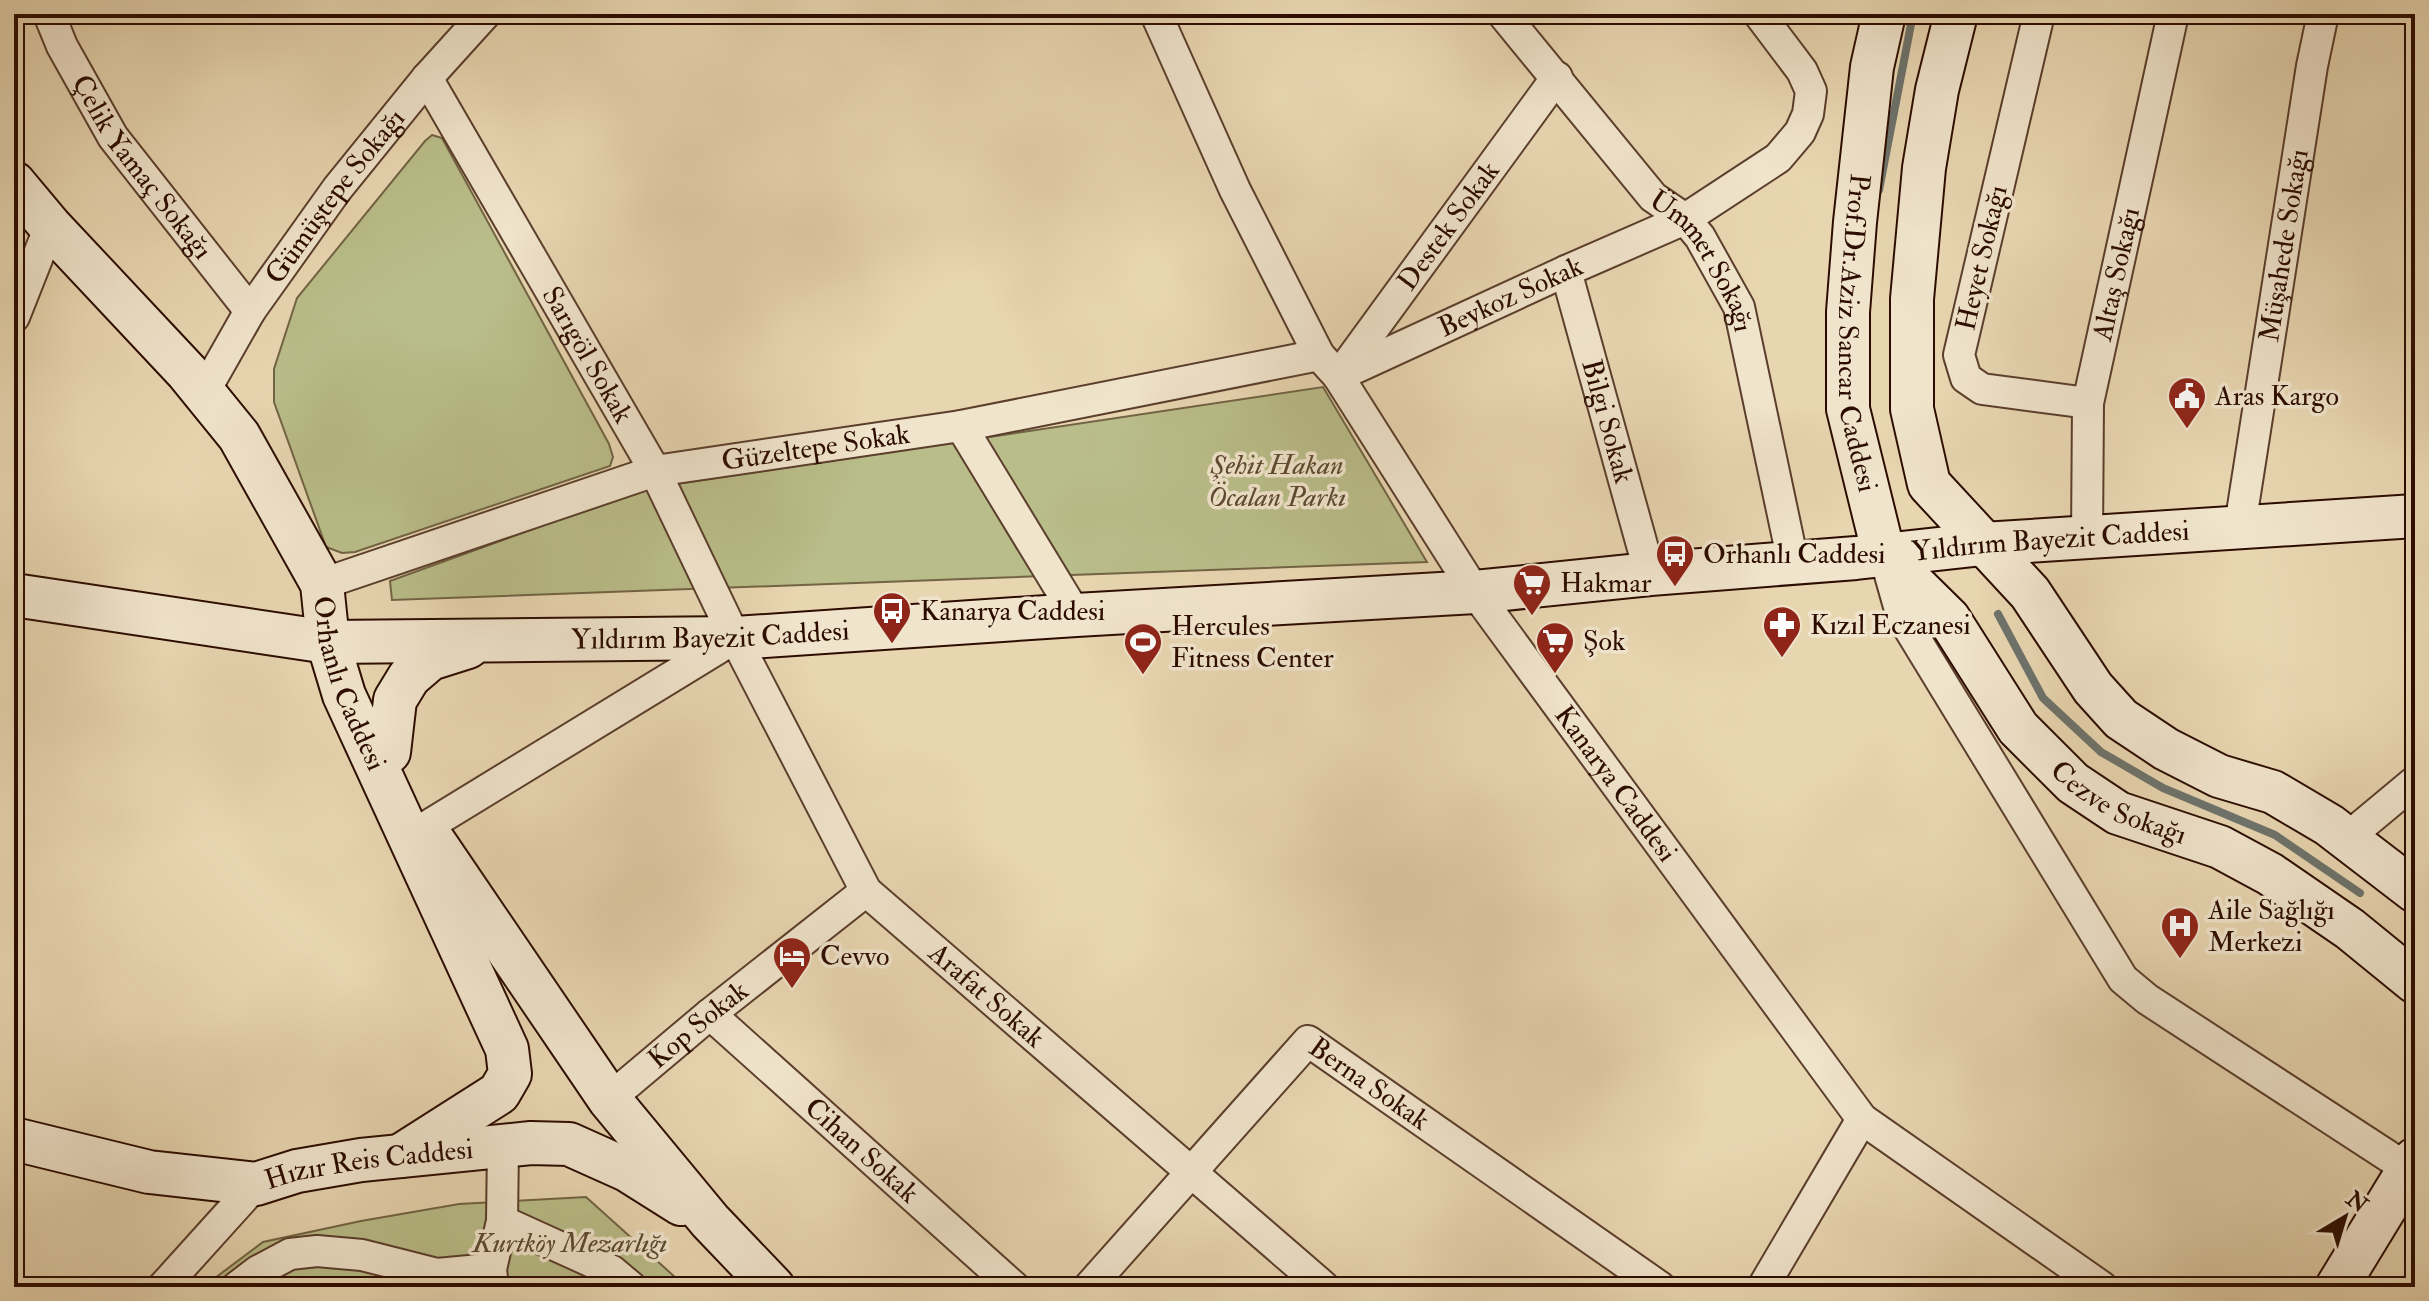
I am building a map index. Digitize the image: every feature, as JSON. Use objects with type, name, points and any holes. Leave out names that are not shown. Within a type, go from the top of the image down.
[{"type":"street","name":"Çelik Yamaç Sokağı","points":[[49,14],[62,46],[113,137],[250,311]]},
{"type":"street","name":"Gümüştepe Sokağı","points":[[204,392],[250,311],[337,189],[427,78],[485,14]]},
{"type":"street","name":"Kanarya Caddesi","points":[[1156,14],[1235,190],[1329,365],[1475,592],[1862,1119],[2102,1287]]},
{"type":"street","name":"Ümmet Sokağı","points":[[1503,14],[1653,197],[1685,219],[1700,237],[1739,307],[1793,562]]},
{"type":"street","name":"Beykoz Sokak","points":[[1329,365],[1566,271],[1685,219],[1778,158],[1800,132],[1808,114],[1811,91],[1802,71],[1759,14]]},
{"type":"street","name":"Prof.Dr.Aziz Sancar Caddesi","points":[[1884,14],[1872,67],[1848,312],[1848,409],[1884,555]]},
{"type":"street","name":"Prof.Dr.Aziz Sancar Caddesi","points":[[1956,14],[1937,90],[1918,218],[1912,299],[1912,409],[1929,484],[1983,544]]},
{"type":"street","name":"Heyet Sokağı","points":[[2039,14],[1959,355],[1966,378],[1982,389],[2088,403]]},
{"type":"street","name":"Altaş Sokağı","points":[[2087,539],[2088,403],[2173,14]]},
{"type":"street","name":"Müşahede Sokağı","points":[[2240,526],[2312,66],[2323,14]]},
{"type":"street","name":"Destek Sokak","points":[[1329,365],[1557,77]]},
{"type":"street","name":"Sarıgöl Sokak","points":[[427,78],[655,471],[735,638]]},
{"type":"street","name":"Orhanlı Caddesi","points":[[14,183],[204,392],[239,436],[322,584],[328,642],[344,695],[507,1049],[510,1074],[499,1093],[400,1156]]},
{"type":"street","points":[[14,317],[50,226]]},
{"type":"street","name":"Bilgi Sokak","points":[[1566,271],[1650,574]]},
{"type":"street","name":"Güzeltepe Sokak","points":[[322,584],[655,471],[961,426],[1329,365]]},
{"type":"street","points":[[961,426],[1076,615]]},
{"type":"street","name":"Yıldırım Bayezit Caddesi","points":[[14,595],[328,642],[735,638],[1475,592],[1983,544],[2415,516]]},
{"type":"street","points":[[1983,544],[2030,593],[2093,688],[2121,719],[2166,749],[2219,776],[2273,792],[2329,825],[2415,891]]},
{"type":"street","name":"Cezve Sokağı","points":[[1884,555],[1949,619],[2018,728],[2073,783],[2118,813],[2220,847],[2270,874],[2350,929],[2415,982]]},
{"type":"street","points":[[1884,555],[1902,617],[2123,979],[2147,999],[2412,1164],[2337,1287]]},
{"type":"street","points":[[426,827],[735,638]]},
{"type":"street","name":"Arafat Sokak","points":[[735,638],[866,891],[1324,1287]]},
{"type":"street","points":[[389,752],[395,700],[409,677],[430,659],[488,640]]},
{"type":"street","points":[[328,642],[361,684],[389,752],[443,855],[609,1099],[710,1221],[773,1287]]},
{"type":"street","points":[[2347,838],[2414,781]]},
{"type":"street","name":"Kop Sokak","points":[[609,1099],[710,1014],[866,891]]},
{"type":"street","name":"Cihan Sokak","points":[[710,1014],[1014,1287]]},
{"type":"street","name":"Berna Sokak","points":[[1089,1287],[1308,1041],[1660,1287]]},
{"type":"street","points":[[1763,1287],[1862,1119]]},
{"type":"street","name":"Hızır Reis Caddesi","points":[[14,1139],[149,1172],[256,1184],[297,1171],[361,1160],[531,1143],[569,1144],[627,1170],[710,1221]]},
{"type":"street","points":[[237,1287],[258,1271],[290,1254],[317,1251],[362,1255],[437,1274],[492,1278],[502,1221],[503,1146]]},
{"type":"street","points":[[163,1287],[256,1184]]},
{"type":"street","points":[[502,1221],[612,1271],[631,1287]]},
{"type":"green space","points":[[432,135],[442,138],[609,444],[613,457],[610,466],[355,552],[342,553],[326,547],[274,402],[274,369],[297,298]]},
{"type":"green space","name":"Şehit Hakan Öcalan Parkı","points":[[1323,387],[1427,562],[392,600],[390,581],[643,489]]},
{"type":"green space","name":"Kurtköy Mezarlığı","points":[[586,1197],[686,1287],[203,1287],[263,1242],[459,1204]]},
{"type":"waterway","points":[[1879,190],[1913,14]]},
{"type":"waterway","points":[[1998,614],[2043,698],[2101,752],[2163,788],[2275,835],[2360,893]]},
{"type":"place","name":"Aras Kargo","points":[[2187,430]]},
{"type":"place","name":"Orhanlı Caddesi","points":[[1675,588]]},
{"type":"place","name":"Hakmar","points":[[1532,617]]},
{"type":"place","name":"Kanarya Caddesi","points":[[892,645]]},
{"type":"place","name":"Kızıl Eczanesi","points":[[1782,659]]},
{"type":"place","name":"Şok","points":[[1555,675]]},
{"type":"place","name":"Hercules Fitness Center","points":[[1143,676]]},
{"type":"place","name":"Aile Sağlığı Merkezi","points":[[2180,960]]},
{"type":"place","name":"Cevvo","points":[[792,990]]}]
